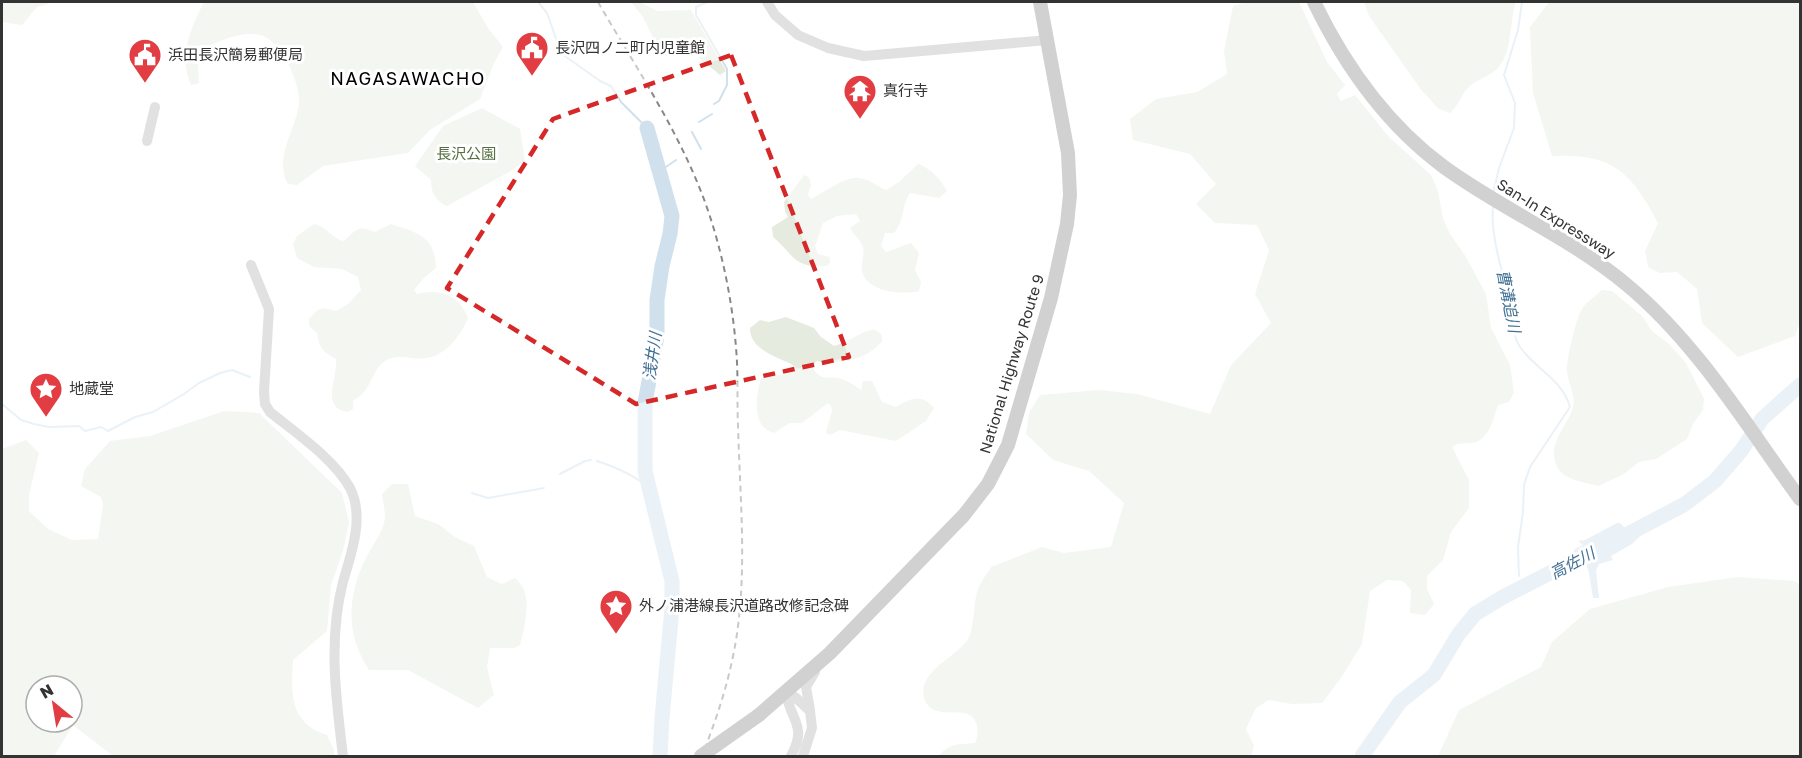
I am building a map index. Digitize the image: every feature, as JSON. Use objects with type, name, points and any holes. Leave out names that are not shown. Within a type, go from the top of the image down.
[{"type":"highway","name":"National Highway Route 9","points":[[701,756],[759,715],[830,653],[964,515],[988,484],[1008,445],[1051,298],[1067,224],[1070,195],[1068,153],[1040,2]]},
{"type":"highway","points":[[1308,2],[1325,24]]},
{"type":"highway","name":"San-In Expressway","points":[[1314,2],[1345,58],[1373,97],[1406,134],[1443,167],[1584,253],[1627,285],[1671,327],[1713,377],[1797,494]]},
{"type":"street","points":[[767,2],[775,15],[798,35],[828,48],[864,56],[1048,40]]},
{"type":"street","points":[[147,141],[155,107]]},
{"type":"street","points":[[251,265],[269,309],[265,404],[270,412],[332,466],[350,489],[354,500],[356,527],[336,615],[334,645],[343,756]]},
{"type":"street","points":[[803,756],[812,728],[806,687],[808,680],[830,653]]},
{"type":"street","points":[[786,692],[810,711]]},
{"type":"street","points":[[786,692],[788,705],[798,723],[800,732],[791,756]]},
{"type":"highlighted area","points":[[731,55],[849,357],[636,404],[447,288],[553,119]]},
{"type":"green space","points":[[2,2],[50,2],[37,7],[22,25],[2,22]]},
{"type":"green space","points":[[204,2],[473,2],[488,28],[503,47],[480,99],[430,130],[408,153],[323,166],[297,185],[288,184],[284,174],[284,154],[297,114],[299,95],[288,63],[268,38],[253,34],[239,35],[206,47],[198,63],[199,83],[191,85],[187,74],[186,53],[191,32]]},
{"type":"green space","points":[[631,2],[640,2],[657,11],[691,10],[726,71],[720,75],[697,56],[662,56],[643,17]]},
{"type":"green space","points":[[1246,2],[1299,2],[1327,62],[1345,85],[1337,94],[1341,101],[1355,95],[1388,136],[1431,175],[1438,191],[1443,219],[1486,294],[1491,328],[1510,365],[1514,393],[1509,402],[1498,405],[1489,429],[1482,439],[1452,447],[1469,480],[1469,508],[1451,532],[1443,560],[1427,576],[1427,589],[1434,604],[1425,615],[1410,613],[1411,590],[1403,581],[1387,580],[1370,591],[1362,644],[1341,678],[1322,703],[1292,704],[1269,700],[1256,708],[1246,729],[1254,746],[1251,756],[938,756],[951,746],[975,743],[977,739],[978,730],[973,718],[964,713],[941,712],[931,708],[924,698],[924,688],[927,679],[940,664],[957,651],[969,637],[977,592],[991,567],[1042,547],[1064,553],[1111,547],[1124,503],[1089,471],[1053,460],[1026,434],[1029,413],[1040,395],[1099,390],[1137,394],[1210,414],[1231,365],[1271,323],[1255,294],[1269,250],[1257,225],[1215,223],[1196,204],[1216,184],[1190,154],[1133,140],[1130,119],[1156,99],[1197,92],[1227,74],[1224,51],[1233,6]]},
{"type":"green space","points":[[1364,2],[1516,2],[1508,46],[1502,62],[1497,69],[1469,87],[1450,113],[1439,109],[1422,91],[1369,16]]},
{"type":"green space","points":[[1549,2],[1800,2],[1800,322],[1795,336],[1738,357],[1702,323],[1697,289],[1677,272],[1660,273],[1648,267],[1645,251],[1658,223],[1629,179],[1618,169],[1605,162],[1573,156],[1552,156],[1533,93],[1530,27]]},
{"type":"green space","name":"長沢公園","points":[[482,108],[520,129],[525,161],[447,206],[434,196],[431,180],[415,166],[443,126]]},
{"type":"green space","points":[[918,164],[935,175],[947,191],[939,198],[910,193],[897,228],[894,233],[885,233],[881,246],[886,252],[911,243],[919,253],[915,270],[921,282],[919,291],[903,293],[877,288],[865,278],[862,271],[863,246],[850,228],[860,221],[856,214],[837,216],[823,223],[815,246],[818,254],[830,257],[830,263],[827,266],[801,263],[773,237],[772,227],[788,217],[784,202],[804,175],[809,177],[811,185],[808,195],[811,199],[841,182],[854,178],[866,180],[886,190],[899,182]]},
{"type":"green space","points":[[314,224],[344,241],[358,229],[375,232],[391,224],[417,233],[428,242],[432,249],[436,268],[414,290],[417,294],[434,292],[448,295],[460,304],[468,318],[457,338],[440,353],[426,358],[398,357],[384,361],[364,392],[353,401],[353,409],[347,412],[339,409],[332,398],[336,359],[322,349],[317,333],[309,326],[309,319],[321,309],[336,311],[348,304],[361,290],[358,277],[342,269],[314,267],[297,258],[293,244],[297,236]]},
{"type":"green space","points":[[1602,290],[1612,291],[1642,316],[1652,331],[1668,343],[1686,363],[1704,399],[1703,410],[1693,424],[1687,439],[1656,459],[1639,462],[1624,474],[1598,486],[1564,475],[1557,467],[1554,450],[1573,407],[1567,366],[1577,321],[1584,306]]},
{"type":"green space","points":[[786,317],[814,328],[821,337],[834,346],[874,329],[882,335],[882,342],[864,356],[832,363],[817,361],[812,366],[820,376],[841,379],[861,390],[863,381],[872,381],[882,402],[896,407],[911,399],[925,400],[934,408],[926,421],[896,441],[840,430],[830,435],[826,433],[832,411],[828,403],[802,423],[790,423],[774,433],[767,430],[758,418],[757,410],[761,378],[793,372],[797,369],[759,347],[754,342],[750,328],[760,320],[769,322]]},
{"type":"green space","points":[[224,411],[259,413],[342,493],[349,522],[343,551],[331,585],[327,631],[293,660],[292,672],[293,695],[299,715],[305,723],[327,735],[334,750],[334,756],[113,756],[84,734],[84,674],[24,674],[24,734],[67,734],[54,756],[2,756],[2,449],[26,440],[39,453],[29,495],[29,511],[48,529],[72,540],[98,539],[103,504],[101,497],[81,486],[85,469],[110,441],[150,436]]},
{"type":"green space","points":[[392,484],[408,484],[415,516],[438,524],[455,537],[474,546],[487,577],[502,584],[515,578],[523,588],[526,596],[526,610],[520,645],[514,648],[490,648],[487,667],[494,695],[478,708],[408,670],[369,670],[361,656],[353,628],[353,599],[360,570],[384,523],[382,494]]},
{"type":"green space","points":[[1738,577],[1795,581],[1800,586],[1800,756],[1438,756],[1459,710],[1541,667],[1552,642],[1590,609],[1668,587]]},
{"type":"water","points":[[1617,523],[1625,528],[1640,524],[1645,531],[1632,544],[1611,556],[1613,560],[1599,564],[1596,571],[1599,598],[1593,598],[1585,559],[1575,566],[1569,566],[1567,562],[1575,549],[1583,545],[1578,541],[1585,540]]},
{"type":"waterway","name":"浅井川","points":[[538,2],[547,13],[559,47],[565,56],[600,81],[611,86],[621,102],[647,128]]},
{"type":"waterway","points":[[707,2],[696,7],[696,15],[727,69],[727,85],[719,101],[714,104]]},
{"type":"waterway","name":"曹溝追川","points":[[1493,194],[1499,168],[1514,128],[1515,103],[1504,75],[1518,30],[1522,2]]},
{"type":"waterway","points":[[699,122],[712,114]]},
{"type":"waterway","name":"浅井川","points":[[647,128],[672,216],[657,300],[657,336],[645,403],[645,471],[672,581],[672,608],[660,756]]},
{"type":"waterway","points":[[692,132],[701,149]]},
{"type":"waterway","points":[[663,169],[676,160]]},
{"type":"waterway","name":"曹溝追川","points":[[1493,206],[1495,241],[1511,302],[1517,342],[1526,355],[1561,389],[1570,407],[1530,467],[1524,485],[1518,547],[1519,576]]},
{"type":"waterway","points":[[2,404],[21,420],[34,424],[49,427],[79,426],[85,431],[101,427],[108,431],[135,417],[153,412],[199,383],[220,373],[232,370],[250,377]]},
{"type":"waterway","name":"高佐川","points":[[1626,535],[1685,504],[1715,481],[1741,451],[1762,419],[1800,385]]},
{"type":"waterway","points":[[560,474],[591,460]]},
{"type":"waterway","points":[[597,461],[638,479],[649,488]]},
{"type":"waterway","points":[[472,493],[488,498],[544,488]]},
{"type":"waterway","name":"高佐川","points":[[1362,756],[1400,702],[1434,675],[1458,635],[1475,614],[1585,555]]},
{"type":"railway","points":[[598,2],[656,99],[683,150],[705,202],[717,240],[727,280],[733,321],[737,362],[741,514],[740,603],[729,673],[702,756]]},
{"type":"place","name":"長沢四ノ二町内児童館","points":[[532,77]]},
{"type":"place","name":"浜田長沢簡易郵便局","points":[[145,84]]},
{"type":"place","name":"真行寺","points":[[860,120]]},
{"type":"place","name":"地蔵堂","points":[[46,418]]},
{"type":"place","name":"外ノ浦港線長沢道路改修記念碑","points":[[616,635]]},
{"type":"district","name":"NAGASAWACHO","points":[[408,79]]}]
